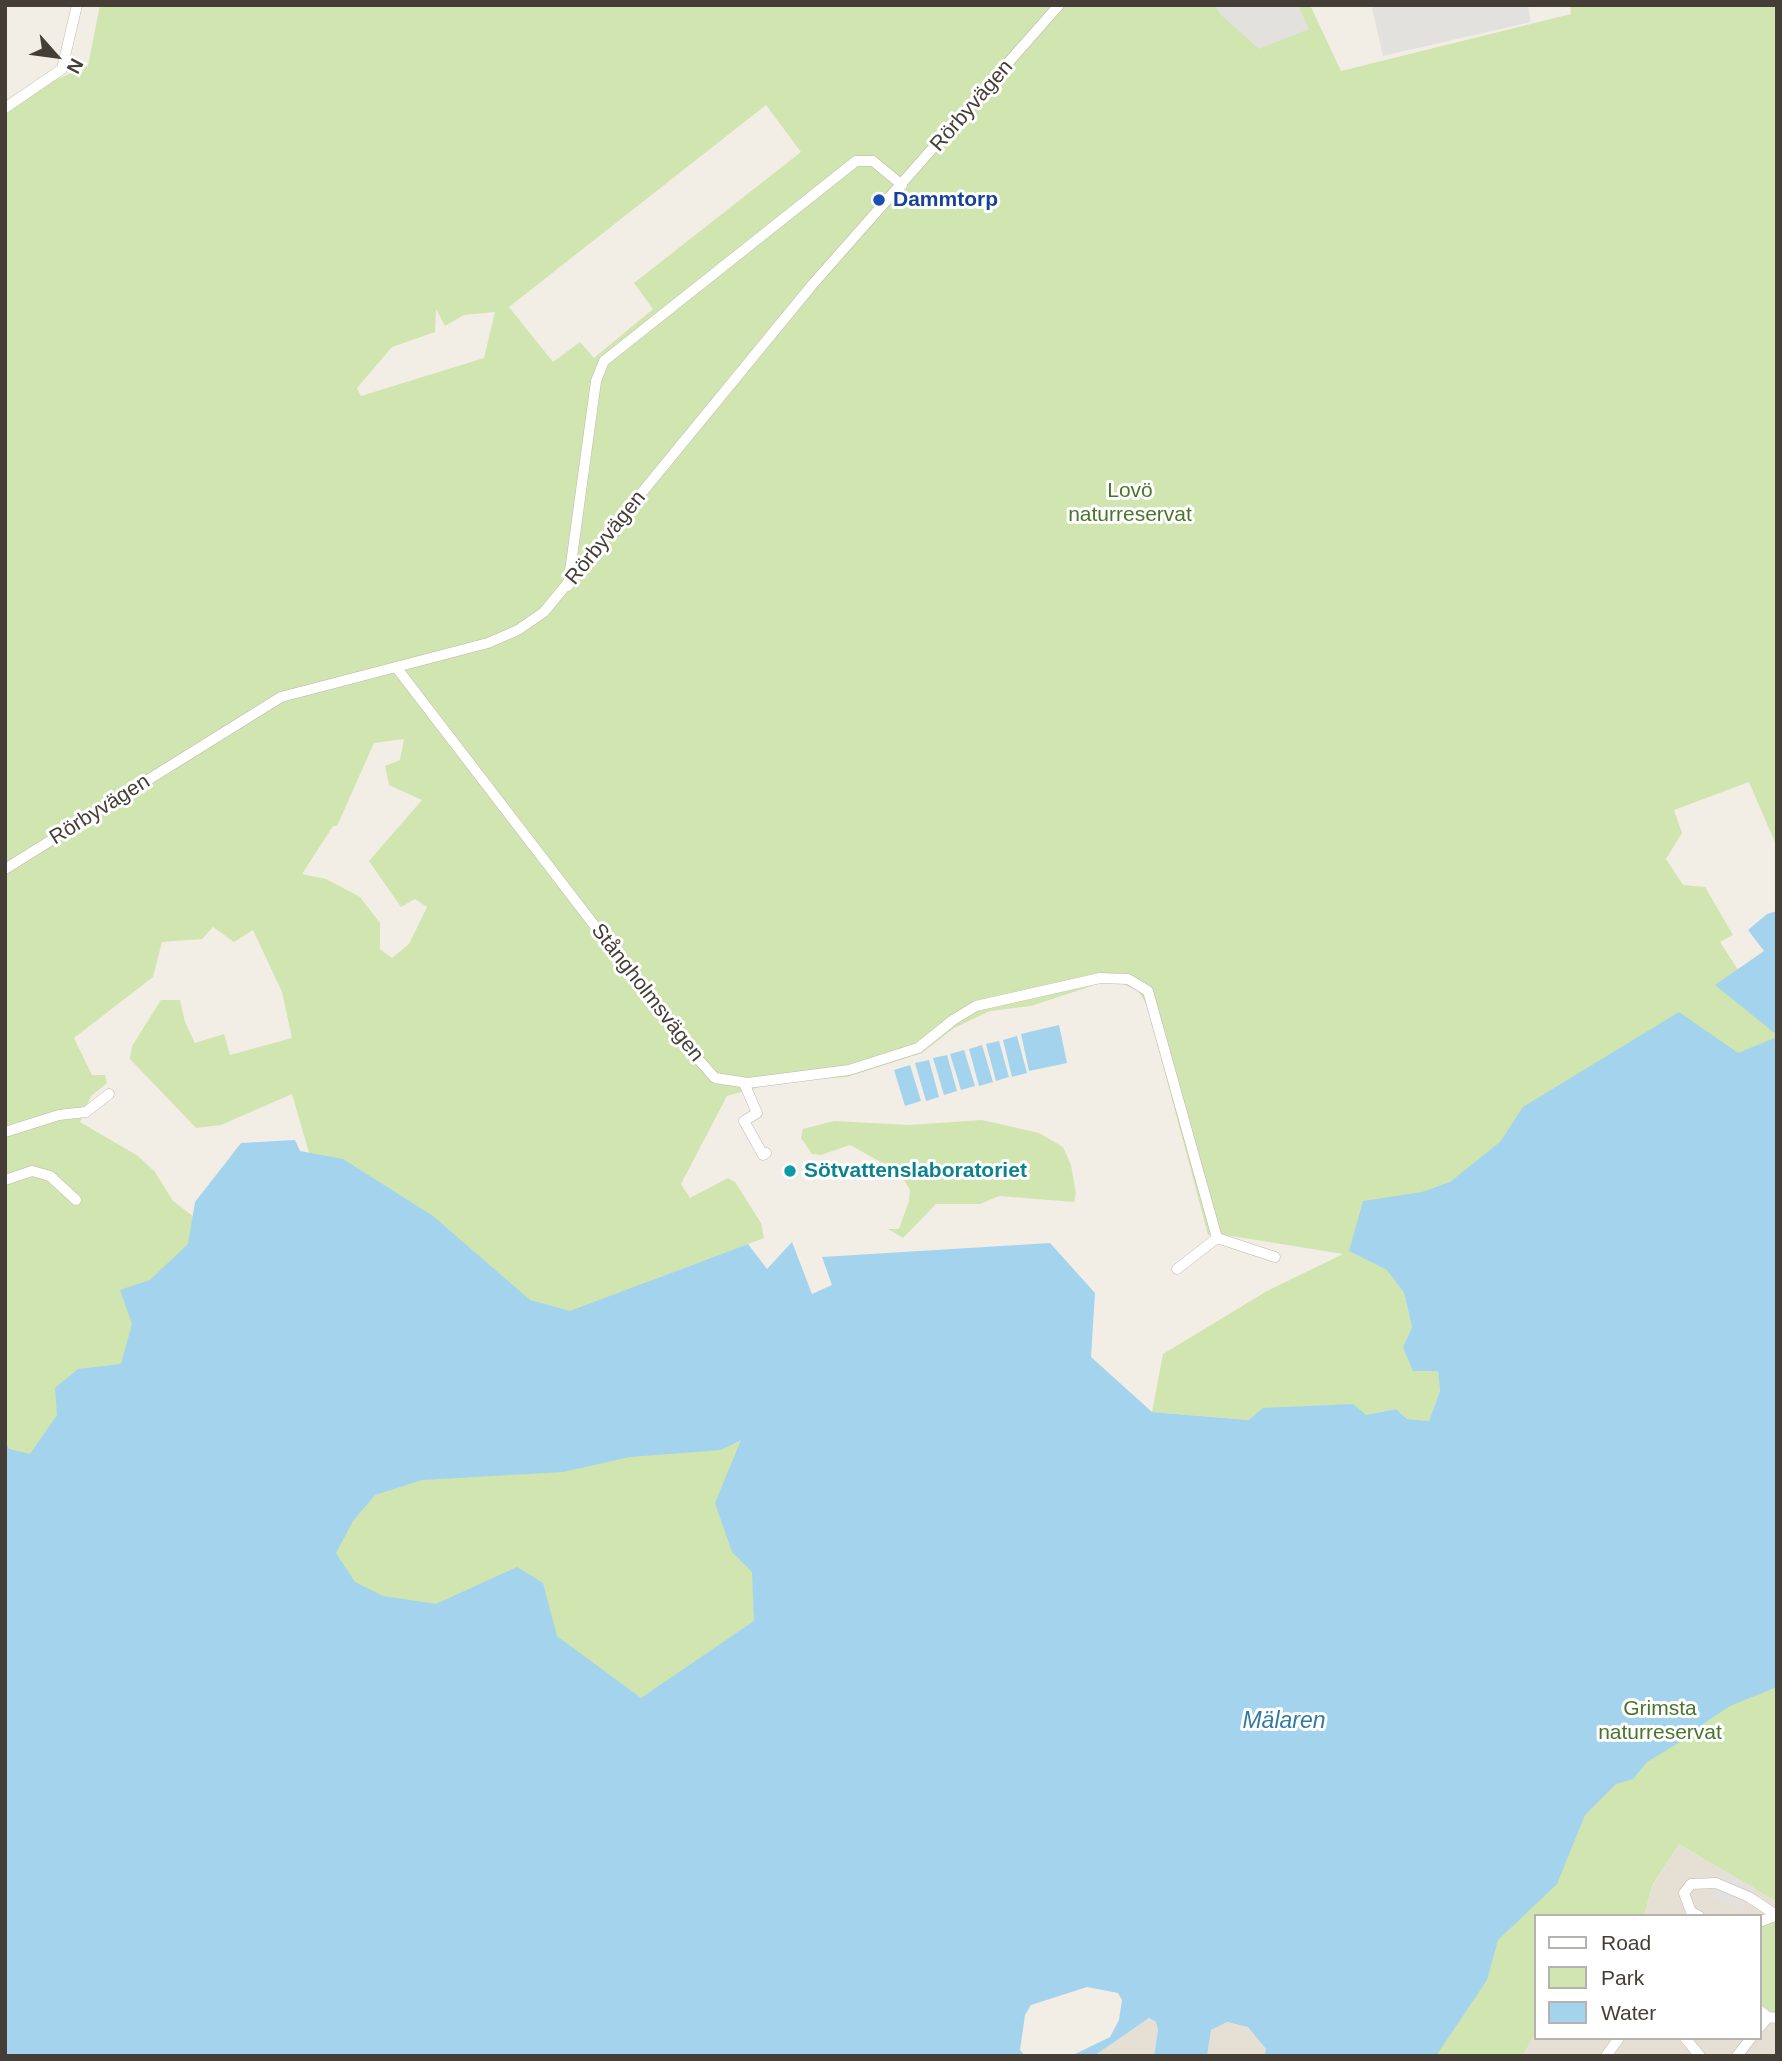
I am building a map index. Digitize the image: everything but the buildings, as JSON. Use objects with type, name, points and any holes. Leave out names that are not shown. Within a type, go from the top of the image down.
[{"type":"street","points":[[5,108],[62,69],[77,5]]},
{"type":"street","name":"Rörbyvägen","points":[[5,869],[281,697],[488,643],[518,630],[544,612],[812,285],[1059,5]]},
{"type":"street","points":[[568,586],[596,381],[604,361],[856,161],[873,161],[902,185]]},
{"type":"street","name":"Stångholmsvägen","points":[[396,667],[690,1050],[715,1077],[744,1083],[849,1070],[919,1048],[953,1020],[976,1006],[1100,978],[1128,979],[1148,991],[1217,1238]]},
{"type":"street","points":[[744,1083],[757,1113],[744,1121],[763,1155],[766,1153]]},
{"type":"street","points":[[5,1132],[59,1115],[86,1112],[109,1094]]},
{"type":"street","points":[[5,1180],[32,1171],[50,1176],[76,1200]]},
{"type":"street","points":[[1177,1269],[1217,1238],[1275,1257]]},
{"type":"street","points":[[1695,1914],[1691,1912],[1684,1893],[1691,1884],[1716,1883],[1749,1896],[1776,1915]]},
{"type":"street","points":[[1606,2056],[1618,2040]]},
{"type":"street","points":[[1687,2040],[1700,2056]]},
{"type":"street","points":[[1737,2056],[1749,2040]]},
{"type":"shaded area","points":[[1215,5],[1298,5],[1309,29],[1259,49],[1220,14]]},
{"type":"shaded area","points":[[1378,5],[1528,5],[1531,22],[1383,56],[1372,8]]},
{"type":"shaded area","points":[[1679,1844],[1777,1902],[1777,2056],[1522,2056],[1534,2037],[1534,2040],[1761,2040],[1761,1914],[1645,1914],[1652,1887]]},
{"type":"shaded area","points":[[1722,1871],[1754,1887],[1742,1910],[1710,1895]]},
{"type":"shaded area","points":[[1149,2018],[1156,2022],[1158,2030],[1154,2056],[1094,2056]]},
{"type":"shaded area","points":[[1227,2022],[1249,2027],[1266,2049],[1264,2056],[1207,2056],[1211,2030]]},
{"type":"green space","name":"Lovö naturreservat","points":[[100,5],[1310,5],[1341,71],[1571,14],[1570,5],[1777,5],[1777,847],[1749,782],[1674,810],[1682,833],[1666,859],[1683,885],[1705,887],[1733,935],[1720,942],[1742,976],[1777,956],[1777,1325],[5,2056],[5,101],[88,66]],"holes":[[[766,105],[801,152],[634,283],[653,309],[594,358],[580,342],[553,362],[509,307]],[[436,309],[445,326],[464,315],[495,312],[484,358],[361,396],[357,388],[392,347],[435,332]],[[404,739],[400,760],[385,766],[389,785],[422,800],[369,861],[401,907],[415,899],[427,907],[409,944],[392,958],[380,949],[380,923],[360,897],[326,879],[302,874],[333,826],[337,826],[374,743]],[[213,927],[234,942],[253,930],[282,992],[292,1038],[230,1055],[224,1034],[195,1043],[185,1022],[180,1000],[161,1000],[132,1046],[130,1059],[196,1128],[221,1125],[292,1094],[309,1153],[323,1156],[214,1232],[173,1201],[155,1172],[138,1156],[80,1122],[91,1096],[107,1083],[105,1075],[92,1075],[74,1038],[153,977],[162,942],[202,939]],[[1101,983],[1121,983],[1138,991],[1147,1005],[1208,1235],[1219,1234],[1343,1254],[1267,1291],[1163,1354],[1152,1412],[1250,1420],[1366,1415],[1396,1409],[1407,1419],[1429,1421],[1440,1391],[1438,1370],[1403,1347],[1412,1327],[1404,1293],[1387,1270],[1473,1379],[1428,1443],[1131,1419],[650,1281],[764,1238],[761,1223],[735,1182],[728,1178],[690,1198],[681,1184],[727,1096],[781,1081],[847,1077],[922,1053],[954,1028],[990,1011],[1031,1006]]]},
{"type":"green space","points":[[982,1120],[1039,1133],[1063,1147],[1071,1165],[1076,1193],[1074,1202],[999,1196],[980,1204],[936,1204],[903,1238],[888,1229],[899,1229],[909,1201],[910,1190],[899,1172],[850,1145],[821,1155],[812,1154],[801,1138],[803,1129],[834,1121],[909,1125]]},
{"type":"green space","name":"Grimsta naturreservat","points":[[1777,1529],[1777,1902],[1679,1844],[1652,1886],[1645,1914],[1534,1914],[1534,2037],[1522,2056],[1294,2056]]},
{"type":"green space","points":[[1777,1920],[1777,2014],[1761,2007],[1761,1925]]},
{"type":"water","points":[[1777,911],[1777,1035],[1715,985],[1764,951],[1748,930],[1767,914]]},
{"type":"water","name":"Mälaren","points":[[1679,1012],[1738,1053],[1777,1037],[1777,1687],[1730,1706],[1703,1724],[1698,1731],[1647,1762],[1633,1779],[1616,1784],[1585,1815],[1557,1884],[1498,1940],[1487,1980],[1436,2056],[1264,2056],[1266,2049],[1248,2027],[1227,2022],[1211,2030],[1207,2056],[1154,2056],[1158,2030],[1156,2022],[1149,2018],[1094,2056],[1071,2056],[1110,2037],[1119,2020],[1122,2000],[1118,1993],[1087,1987],[1031,2005],[1025,2015],[1020,2050],[1025,2056],[5,2056],[5,1441],[9,1449],[30,1454],[57,1415],[55,1388],[78,1369],[121,1364],[132,1324],[120,1290],[150,1280],[188,1244],[195,1202],[241,1143],[295,1140],[300,1151],[343,1159],[433,1216],[530,1300],[570,1311],[748,1244],[767,1269],[792,1242],[812,1294],[832,1285],[822,1257],[1050,1243],[1095,1293],[1091,1357],[1152,1412],[1249,1420],[1263,1408],[1353,1404],[1366,1415],[1396,1409],[1407,1419],[1429,1421],[1440,1391],[1438,1371],[1413,1371],[1403,1347],[1412,1327],[1404,1293],[1387,1270],[1349,1251],[1363,1201],[1422,1192],[1450,1182],[1500,1142],[1523,1107]],"holes":[[[741,1440],[715,1503],[732,1552],[752,1572],[754,1621],[641,1698],[557,1636],[543,1583],[517,1567],[436,1604],[383,1596],[355,1582],[336,1553],[353,1521],[375,1495],[422,1480],[563,1472],[630,1457],[721,1450]]]},
{"type":"water","points":[[1059,1025],[1067,1063],[1029,1071],[1021,1034]]},
{"type":"water","points":[[1017,1036],[1027,1073],[1012,1077],[1003,1040]]},
{"type":"water","points":[[999,1041],[1009,1077],[996,1081],[986,1044]]},
{"type":"water","points":[[982,1045],[993,1082],[979,1086],[969,1049]]},
{"type":"water","points":[[964,1050],[975,1086],[961,1090],[950,1054]]},
{"type":"water","points":[[947,1055],[957,1091],[944,1095],[933,1058]]},
{"type":"water","points":[[929,1060],[939,1097],[926,1101],[915,1063]]},
{"type":"water","points":[[910,1065],[921,1101],[905,1106],[894,1070]]},
{"type":"place","name":"Dammtorp","points":[[879,200]]},
{"type":"place","name":"Sötvattenslaboratoriet","points":[[790,1171]]}]
